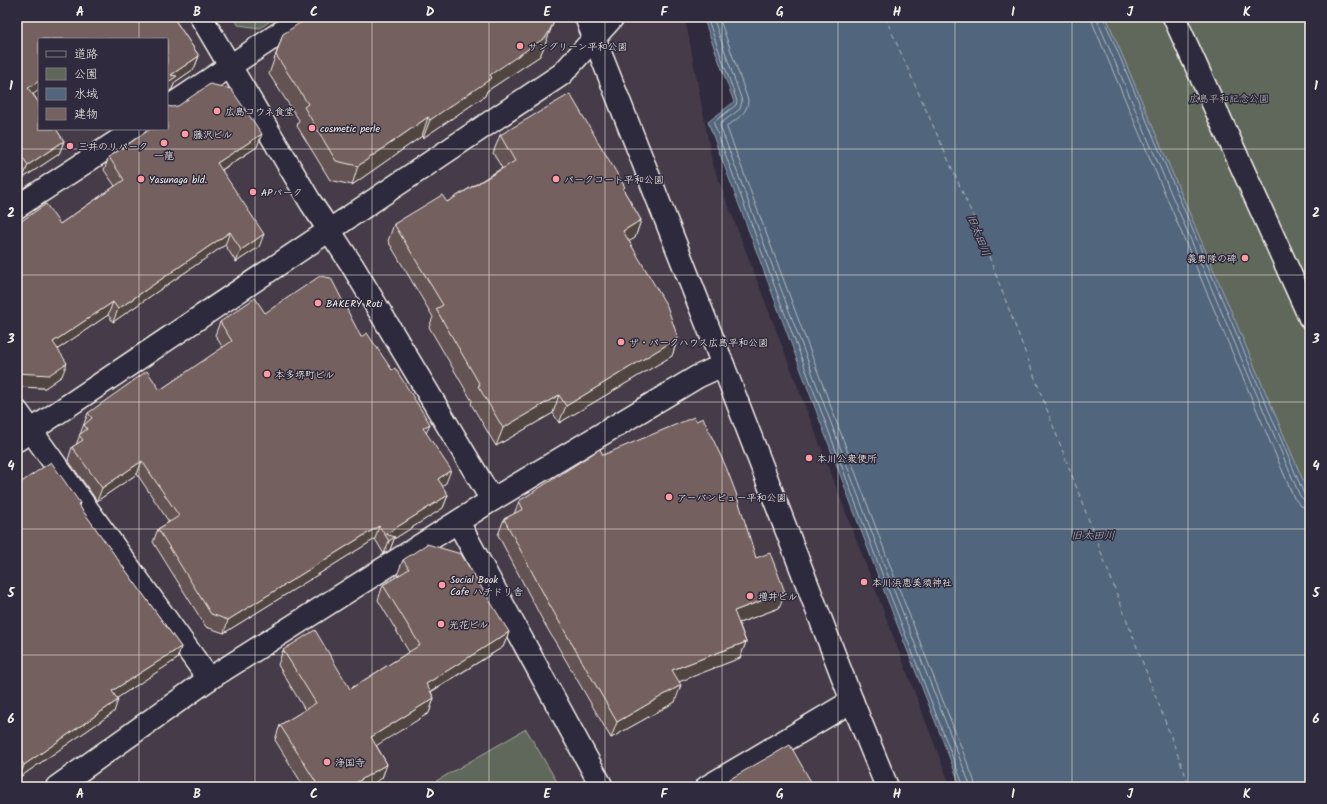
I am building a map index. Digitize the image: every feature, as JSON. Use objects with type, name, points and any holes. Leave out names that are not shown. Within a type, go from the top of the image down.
[{"type":"street","points":[[201,17],[311,203],[352,265],[492,500]]},
{"type":"street","points":[[168,107],[304,17]]},
{"type":"street","points":[[586,17],[723,365],[852,701],[887,787]]},
{"type":"street","points":[[24,435],[562,74],[612,17]]},
{"type":"street","points":[[1174,17],[1310,318]]},
{"type":"street","points":[[17,207],[134,130]]},
{"type":"street","points":[[57,787],[209,678],[492,500],[697,377],[723,365]]},
{"type":"street","points":[[17,411],[24,435],[209,678]]},
{"type":"street","points":[[458,522],[602,787]]},
{"type":"street","points":[[707,787],[852,701]]},
{"type":"shaded area","points":[[17,17],[685,17],[713,165],[951,787],[17,787]]},
{"type":"green space","points":[[234,17],[276,17],[260,28],[238,25]]},
{"type":"green space","name":"広島平和記念公園","points":[[1106,17],[1310,17],[1310,497]]},
{"type":"green space","points":[[526,729],[560,787],[426,787]]},
{"type":"water","name":"旧太田川","points":[[703,17],[1106,17],[1310,497],[1310,787],[961,787],[877,573],[708,122],[734,102]]},
{"type":"building","points":[[17,17],[40,17],[41,19],[45,17],[173,17],[199,56],[171,75],[177,76],[168,82],[168,38],[38,38],[38,82],[28,88],[38,102],[38,130],[57,130],[64,141],[28,165],[17,149]]},
{"type":"building","points":[[309,17],[553,17],[553,24],[546,37],[490,75],[492,78],[430,120],[428,117],[358,166],[336,161],[304,107],[308,104],[276,55],[283,34]]},
{"type":"building","points":[[210,84],[231,89],[262,134],[217,163],[264,234],[241,250],[230,232],[118,309],[113,302],[53,342],[67,363],[49,375],[17,373],[17,224],[46,204],[60,224],[124,180],[109,157],[149,130],[168,130],[168,106],[178,106]]},
{"type":"building","points":[[570,94],[625,187],[623,189],[641,220],[623,231],[667,306],[678,338],[566,406],[559,395],[503,428],[436,309],[443,305],[394,224],[442,195],[447,202],[515,161],[500,135]]},
{"type":"building","points":[[320,276],[331,278],[361,337],[367,333],[392,370],[395,368],[430,424],[423,428],[451,470],[438,479],[448,495],[386,534],[395,537],[389,541],[379,526],[228,620],[211,614],[158,529],[179,516],[142,461],[102,488],[72,447],[83,440],[79,435],[87,429],[84,425],[92,418],[88,413],[147,371],[160,390],[232,341],[220,322],[255,298],[265,313]]},
{"type":"building","points":[[694,417],[696,421],[703,418],[726,467],[736,493],[756,558],[770,553],[785,592],[734,611],[746,642],[672,670],[681,685],[617,722],[549,604],[504,519],[523,509],[519,501],[600,449],[603,455]]},
{"type":"building","points":[[51,462],[80,503],[78,504],[181,647],[112,691],[118,700],[24,765],[17,754],[17,485]]},
{"type":"building","points":[[427,544],[461,554],[509,632],[426,684],[434,698],[371,737],[387,764],[349,787],[319,787],[280,725],[316,703],[283,650],[315,630],[350,689],[420,645],[383,585],[409,569],[403,560]]},
{"type":"building","points":[[790,745],[814,787],[716,787]]},
{"type":"ferry route","points":[[885,17],[977,225],[1190,787]]},
{"type":"place","name":"サングリーン平和公園","points":[[520,46]]},
{"type":"place","name":"広島コウネ食堂","points":[[217,111]]},
{"type":"place","name":"cosmetic perle","points":[[312,128]]},
{"type":"place","name":"藤沢ビル","points":[[185,134]]},
{"type":"place","name":"一龍","points":[[164,143]]},
{"type":"place","name":"三井のリパーク","points":[[70,146]]},
{"type":"place","name":"Yasunaga bld.","points":[[141,179]]},
{"type":"place","name":"パークコート平和公園","points":[[556,179]]},
{"type":"place","name":"APパーク","points":[[253,192]]},
{"type":"place","name":"義勇隊の碑","points":[[1245,258]]},
{"type":"place","name":"BAKERY Roti","points":[[318,303]]},
{"type":"place","name":"ザ・パークハウス広島平和公園","points":[[621,342]]},
{"type":"place","name":"本多堺町ビル","points":[[267,374]]},
{"type":"place","name":"本川公衆便所","points":[[809,458]]},
{"type":"place","name":"アーバンビュー平和公園","points":[[669,497]]},
{"type":"place","name":"本川浜恵美須神社","points":[[864,582]]},
{"type":"place","name":"Social Book Cafe ハチドリ舎","points":[[442,585]]},
{"type":"place","name":"増井ビル","points":[[750,596]]},
{"type":"place","name":"光花ビル","points":[[441,624]]},
{"type":"place","name":"浄国寺","points":[[327,762]]}]
